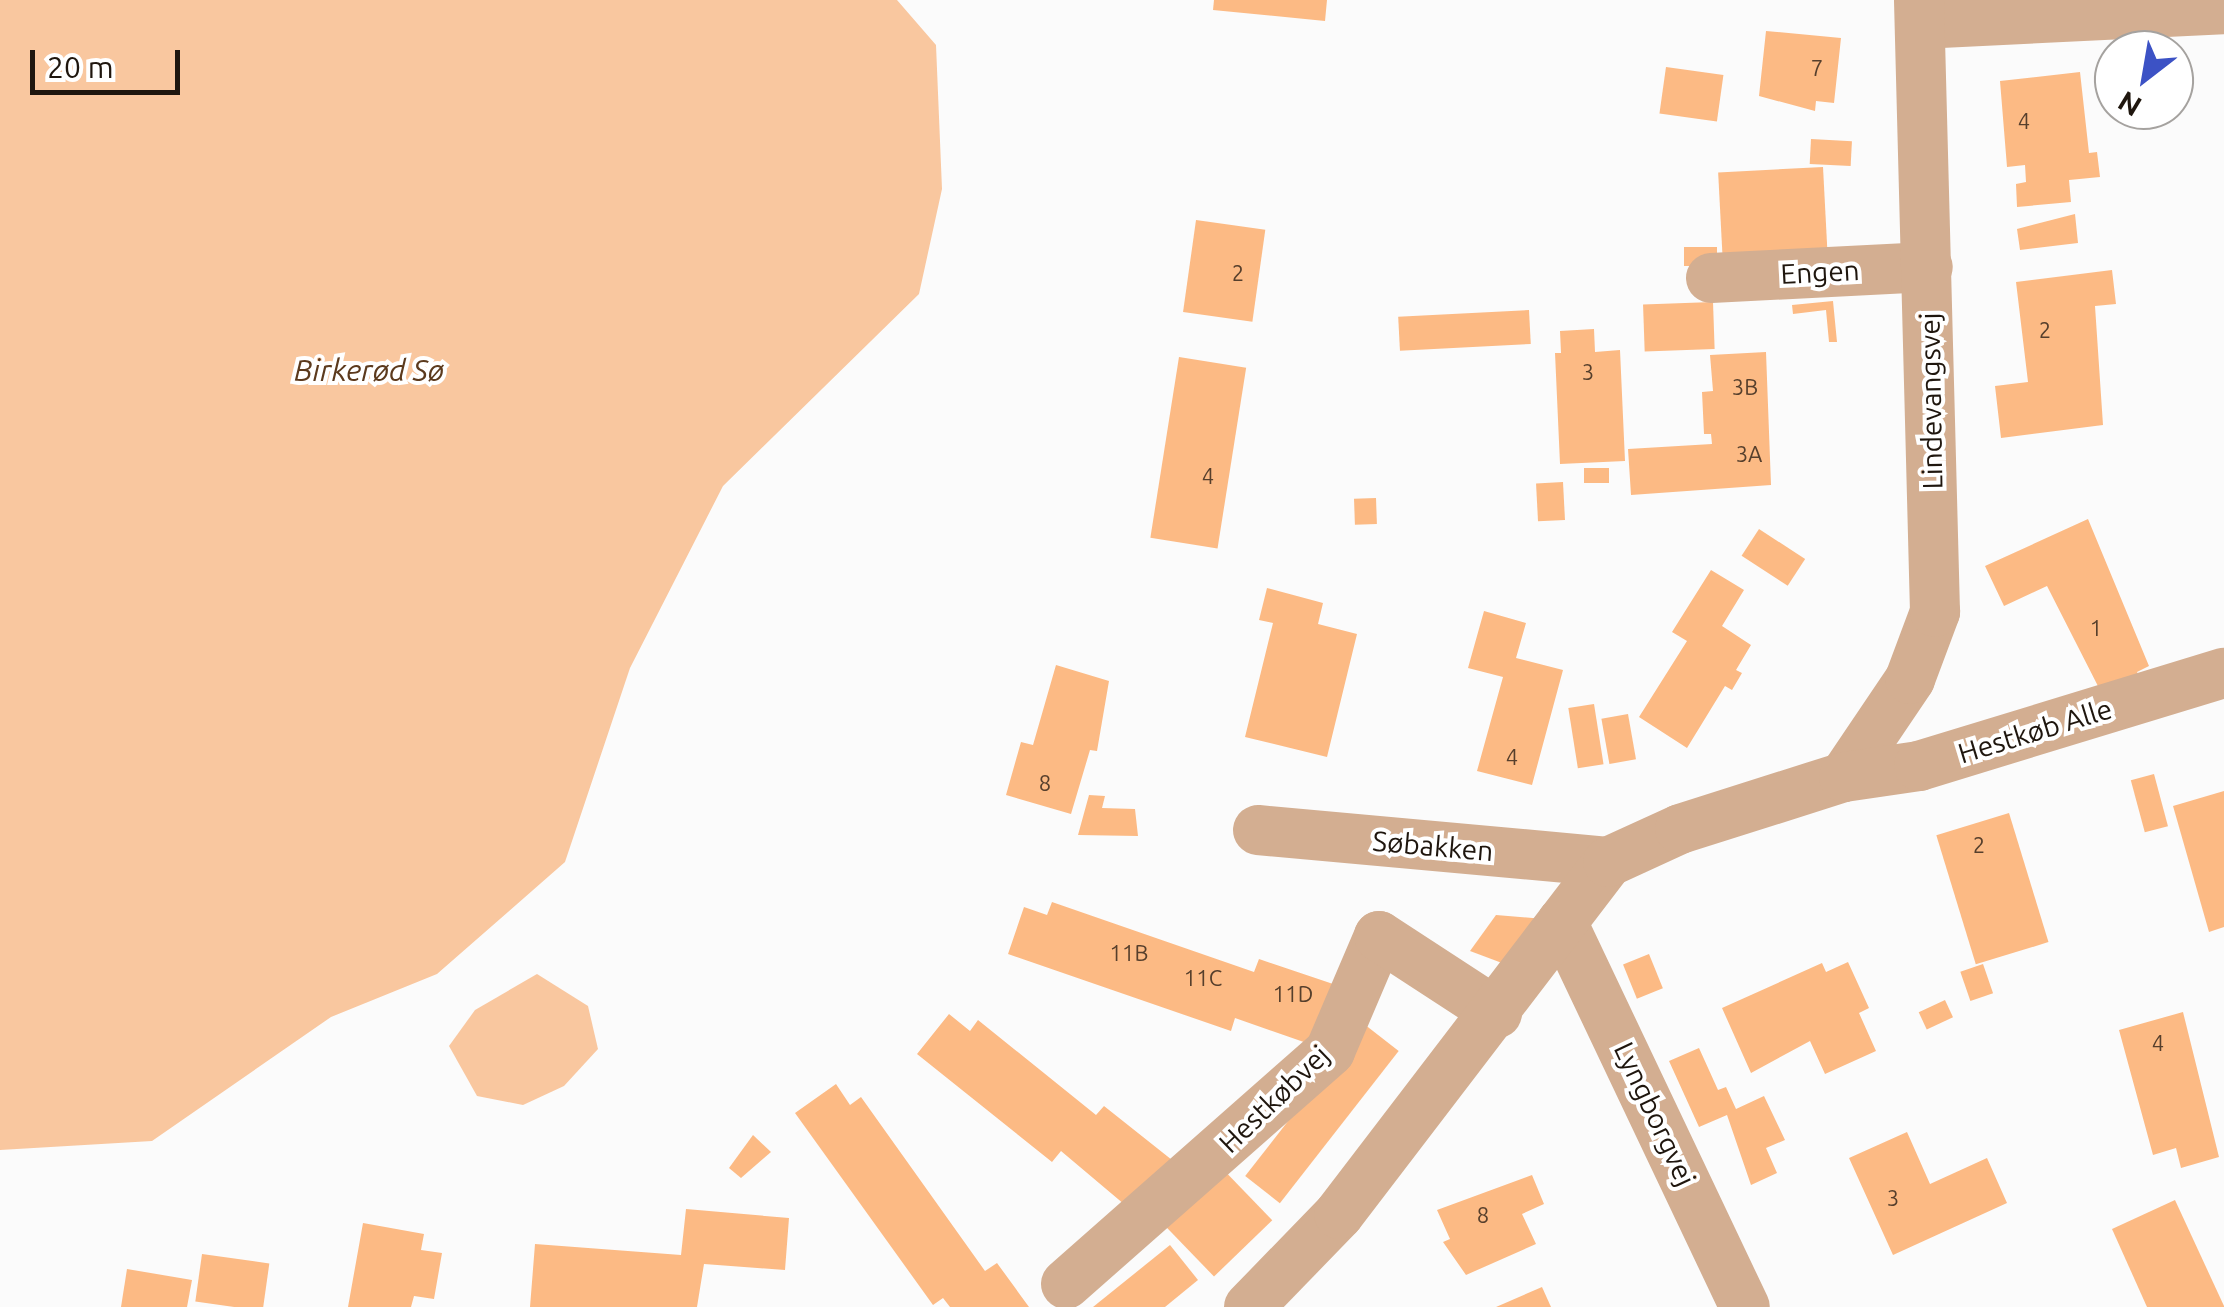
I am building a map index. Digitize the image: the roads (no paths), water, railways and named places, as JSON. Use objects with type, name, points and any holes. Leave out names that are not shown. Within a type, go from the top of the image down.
[{"type":"street","points":[[1919,12],[2224,9]]},
{"type":"street","name":"Lindevangsvej","points":[[1844,778],[1910,680],[1934,612],[1919,12]]},
{"type":"street","name":"Engen","points":[[1711,278],[1928,267]]},
{"type":"street","name":"Hestkøb Alle","points":[[1844,778],[1919,766],[2224,674]]},
{"type":"street","points":[[1249,1307],[1339,1214],[1497,1013],[1608,862],[1680,829],[1844,778]]},
{"type":"street","name":"Søbakken","points":[[1258,830],[1608,862]]},
{"type":"street","name":"Lyngborgvej","points":[[1562,922],[1745,1307]]},
{"type":"street","name":"Hestkøbvej","points":[[1066,1284],[1330,1051],[1379,936],[1497,1013]]},
{"type":"water","name":"Birkerød Sø","points":[[0,0],[897,0],[936,45],[942,189],[919,294],[723,486],[630,668],[565,862],[437,974],[331,1017],[152,1141],[0,1150]]},
{"type":"water","points":[[537,974],[588,1006],[598,1049],[564,1086],[523,1105],[477,1096],[449,1046],[475,1010]]}]
